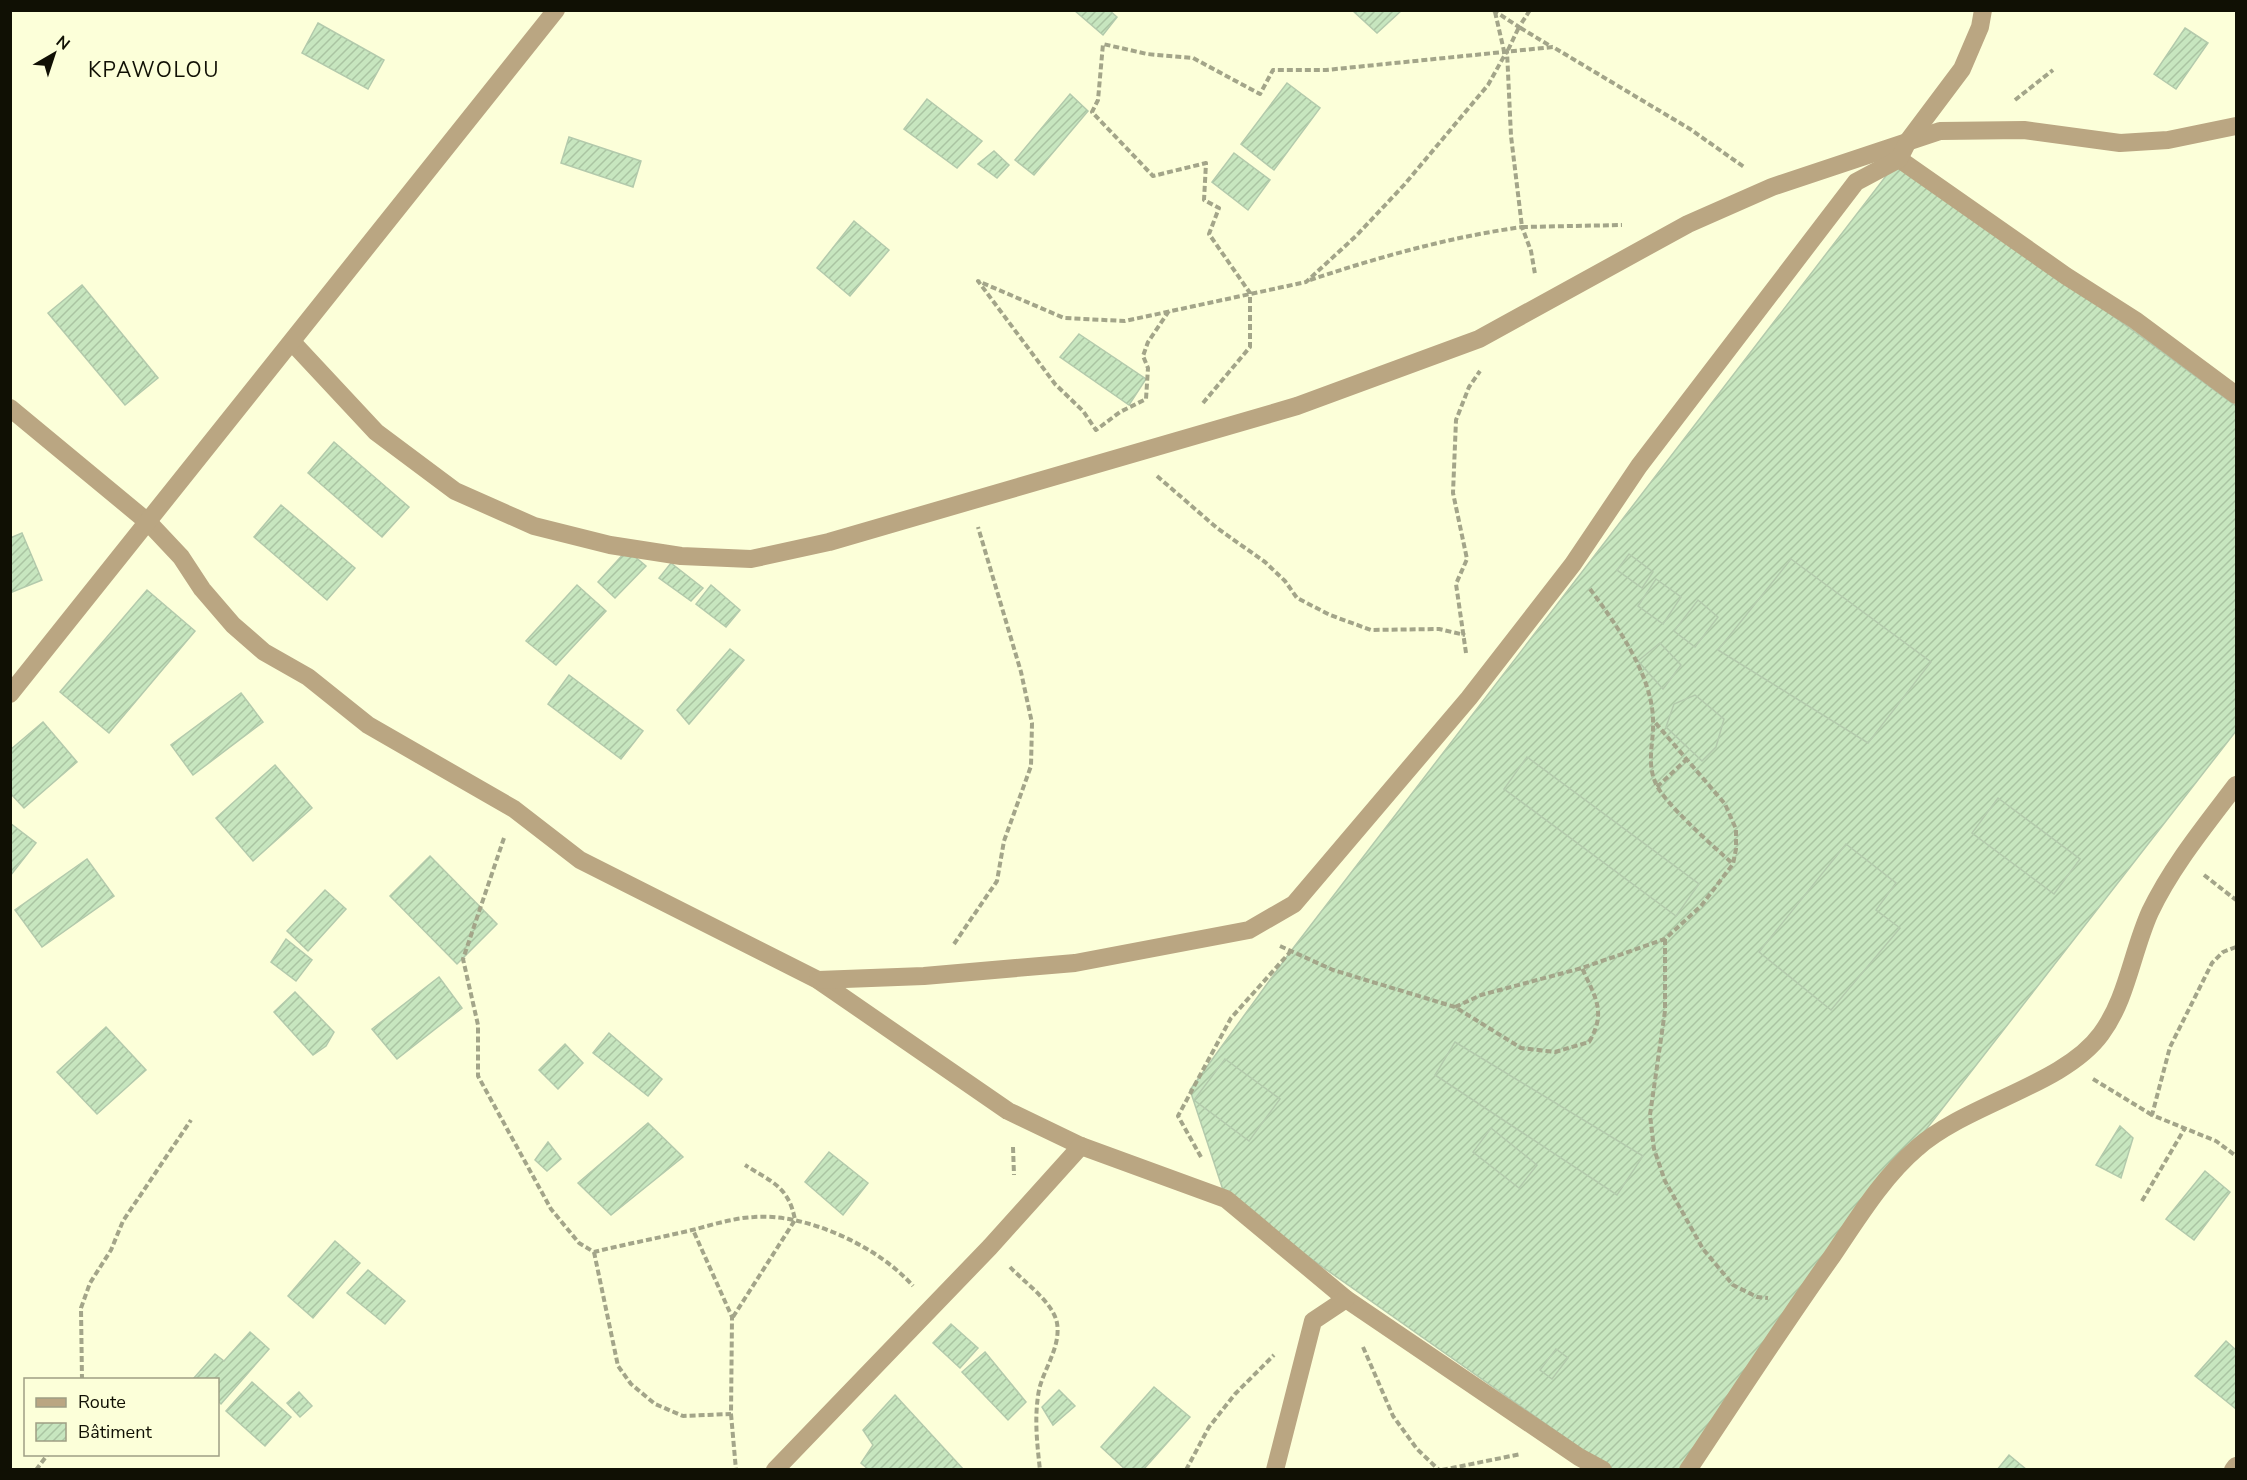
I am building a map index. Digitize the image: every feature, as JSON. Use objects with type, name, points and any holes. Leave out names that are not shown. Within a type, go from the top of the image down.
[{"type":"street","points":[[10,694],[149,523],[556,10]]},
{"type":"street","points":[[818,980],[924,976],[1075,963],[1249,930],[1294,904],[1469,698],[1573,564],[1639,466],[1857,182],[1899,159],[1908,141],[1962,69],[1980,27],[1983,10]]},
{"type":"street","points":[[292,342],[376,432],[455,492],[534,526],[610,545],[681,556],[750,560],[829,542],[1297,406],[1479,339],[1688,224],[1772,187],[1940,131],[2024,130],[2120,143],[2168,140],[2236,126]]},
{"type":"street","points":[[1899,159],[2066,276],[2134,320],[2236,395]]},
{"type":"street","points":[[10,408],[149,523],[181,557],[202,589],[233,625],[264,652],[308,677],[368,725],[514,809],[580,860],[818,980],[1008,1111],[1082,1146],[1226,1199],[1346,1299],[1579,1457],[1603,1470]]},
{"type":"street","points":[[1688,1470],[1800,1301],[1893,1172],[1918,1147],[1988,1105],[2072,1063],[2101,1035],[2118,1003],[2136,946],[2151,912],[2182,856],[2236,785]]},
{"type":"street","points":[[775,1470],[990,1247],[1082,1146]]},
{"type":"street","points":[[1275,1470],[1313,1321],[1346,1299]]},
{"type":"street","points":[[2233,1470],[2236,1466]]},
{"type":"path","points":[[1306,282],[1356,236],[1404,185],[1488,85],[1530,10]]},
{"type":"path","points":[[1494,11],[1690,129],[1772,187]]},
{"type":"path","points":[[1494,11],[1506,51],[1511,136],[1522,227],[1531,251],[1535,274],[1521,312],[1515,319]]},
{"type":"path","points":[[1174,442],[1195,411],[1250,347],[1250,293],[1209,234],[1219,208],[1204,200],[1206,163],[1153,176],[1092,112],[1098,100],[1103,44],[1147,54],[1193,58],[1260,94],[1273,70],[1326,70],[1553,47]]},
{"type":"path","points":[[1169,311],[1148,342],[1143,356],[1148,368],[1146,399],[1120,412],[1096,430],[1083,411],[1055,384],[978,281],[1064,318],[1125,321],[1169,311],[1250,293],[1306,282],[1389,256],[1479,233],[1522,227],[1629,225]]},
{"type":"path","points":[[1469,698],[1465,635],[1456,584],[1467,559],[1453,493],[1456,420],[1469,387],[1480,369]]},
{"type":"path","points":[[1123,456],[1149,470],[1216,528],[1265,562],[1286,581],[1297,598],[1330,615],[1371,630],[1439,629],[1465,635]]},
{"type":"path","points":[[924,976],[938,967],[997,881],[1004,841],[1031,766],[1032,723],[1021,672],[971,500]]},
{"type":"path","points":[[1573,564],[1628,646],[1647,688],[1653,720],[1650,768],[1657,787],[1733,864]]},
{"type":"path","points":[[1455,1007],[1481,995],[1582,968],[1665,939],[1701,906],[1733,864],[1736,829],[1725,804],[1688,758],[1653,720]]},
{"type":"path","points":[[1657,787],[1688,758]]},
{"type":"path","points":[[514,809],[463,959],[478,1025],[478,1076],[551,1209],[579,1243],[594,1252],[753,1217],[795,1220],[841,1236],[875,1253],[906,1279],[931,1308]]},
{"type":"path","points":[[2182,856],[2236,900]]},
{"type":"path","points":[[1249,930],[1333,970],[1455,1007],[1521,1048],[1555,1052],[1589,1042],[1598,1026],[1597,1002],[1582,968]]},
{"type":"path","points":[[1665,939],[1665,1011],[1650,1115],[1654,1149],[1665,1181],[1703,1249],[1732,1285],[1757,1297],[1800,1301]]},
{"type":"path","points":[[2151,1115],[2170,1047],[2212,963],[2223,952],[2236,947]]},
{"type":"path","points":[[1226,1199],[1178,1116],[1232,1018],[1291,951]]},
{"type":"path","points":[[2072,1063],[2107,1089],[2151,1115],[2216,1141],[2236,1156]]},
{"type":"path","points":[[82,1378],[81,1308],[90,1283],[111,1250],[123,1221],[191,1120]]},
{"type":"path","points":[[2142,1201],[2185,1128]]},
{"type":"path","points":[[732,1317],[795,1220],[792,1202],[780,1186],[745,1165]]},
{"type":"path","points":[[693,1230],[703,1257],[732,1317],[731,1414],[736,1470]]},
{"type":"path","points":[[990,1247],[1048,1305],[1057,1323],[1056,1342],[1040,1389],[1036,1421],[1040,1470]]},
{"type":"path","points":[[594,1252],[618,1366],[631,1384],[656,1404],[682,1416],[731,1414]]},
{"type":"path","points":[[1359,1343],[1365,1350],[1393,1416],[1417,1449],[1441,1470],[1532,1452]]},
{"type":"path","points":[[1186,1470],[1209,1427],[1235,1394],[1275,1354]]},
{"type":"path","points":[[36,1470],[47,1456]]},
{"type":"building","points":[[1074,10],[1109,10],[1117,17],[1103,35]]},
{"type":"building","points":[[1352,10],[1402,10],[1377,33]]},
{"type":"building","points":[[318,23],[384,60],[368,89],[302,53]]},
{"type":"building","points":[[2185,28],[2208,43],[2176,89],[2154,74]]},
{"type":"building","points":[[1287,83],[1320,108],[1274,170],[1241,144]]},
{"type":"building","points":[[1070,94],[1088,111],[1034,175],[1015,160]]},
{"type":"building","points":[[927,99],[982,141],[957,168],[904,129]]},
{"type":"building","points":[[569,137],[641,161],[633,187],[561,163]]},
{"type":"building","points":[[994,151],[1009,165],[997,178],[978,164]]},
{"type":"building","points":[[1234,153],[1270,180],[1248,210],[1212,182]]},
{"type":"building","points":[[1899,159],[2236,406],[2236,731],[1893,1172],[1689,1470],[1611,1470],[1226,1199],[1190,1090],[1291,951]]},
{"type":"building","points":[[854,221],[889,250],[850,296],[817,268]]},
{"type":"building","points":[[82,285],[158,378],[125,405],[48,313]]},
{"type":"building","points":[[1079,334],[1146,379],[1129,405],[1060,357]]},
{"type":"building","points":[[334,442],[409,507],[382,537],[308,473]]},
{"type":"building","points":[[281,505],[355,568],[327,600],[254,537]]},
{"type":"building","points":[[22,533],[42,580],[10,593],[10,538]]},
{"type":"building","points":[[627,550],[646,566],[615,598],[598,582]]},
{"type":"building","points":[[1629,554],[1653,572],[1642,588],[1617,570]]},
{"type":"building","points":[[1791,559],[1931,662],[1868,743],[1718,650]]},
{"type":"building","points":[[671,563],[703,588],[691,601],[659,578]]},
{"type":"building","points":[[1656,579],[1681,597],[1663,624],[1638,606]]},
{"type":"building","points":[[577,585],[606,611],[556,665],[526,641]]},
{"type":"building","points":[[711,585],[740,610],[726,627],[696,604]]},
{"type":"building","points":[[147,590],[195,631],[109,733],[60,692]]},
{"type":"building","points":[[1698,600],[1718,617],[1695,647],[1674,631]]},
{"type":"building","points":[[1660,643],[1681,665],[1663,689],[1638,661]]},
{"type":"building","points":[[730,649],[744,660],[689,724],[677,710]]},
{"type":"building","points":[[569,675],[643,731],[621,759],[548,704]]},
{"type":"building","points":[[241,693],[263,722],[193,775],[171,745]]},
{"type":"building","points":[[1695,695],[1724,719],[1716,747],[1702,761],[1666,727],[1674,704]]},
{"type":"building","points":[[43,722],[77,762],[24,808],[10,793],[10,750]]},
{"type":"building","points":[[1527,757],[1699,884],[1676,916],[1504,789]]},
{"type":"building","points":[[275,765],[312,808],[253,861],[216,818]]},
{"type":"building","points":[[1998,798],[2080,859],[2054,894],[1972,833]]},
{"type":"building","points":[[10,823],[36,843],[10,876]]},
{"type":"building","points":[[1846,844],[1896,883],[1876,910],[1900,928],[1831,1010],[1759,952]]},
{"type":"building","points":[[430,856],[497,924],[457,964],[390,896]]},
{"type":"building","points":[[87,859],[114,896],[42,947],[15,910]]},
{"type":"building","points":[[325,890],[346,909],[308,951],[287,931]]},
{"type":"building","points":[[286,939],[312,960],[296,981],[271,962]]},
{"type":"building","points":[[439,977],[462,1008],[397,1059],[372,1029]]},
{"type":"building","points":[[295,992],[334,1032],[326,1046],[313,1055],[274,1012]]},
{"type":"building","points":[[106,1027],[146,1070],[97,1114],[57,1072]]},
{"type":"building","points":[[609,1033],[662,1079],[648,1096],[593,1053]]},
{"type":"building","points":[[1455,1042],[1643,1156],[1617,1195],[1435,1075]]},
{"type":"building","points":[[565,1044],[583,1063],[558,1089],[539,1070]]},
{"type":"building","points":[[1225,1059],[1280,1099],[1249,1141],[1194,1100]]},
{"type":"building","points":[[648,1123],[683,1157],[611,1215],[578,1183]]},
{"type":"building","points":[[2120,1126],[2133,1138],[2121,1178],[2096,1165]]},
{"type":"building","points":[[1491,1128],[1537,1165],[1519,1188],[1473,1152]]},
{"type":"building","points":[[548,1142],[561,1159],[547,1171],[535,1160]]},
{"type":"building","points":[[829,1152],[868,1183],[843,1215],[805,1182]]},
{"type":"building","points":[[2205,1171],[2230,1192],[2194,1240],[2166,1219]]},
{"type":"building","points":[[335,1241],[360,1263],[313,1318],[288,1296]]},
{"type":"building","points":[[368,1270],[405,1301],[385,1324],[347,1293]]},
{"type":"building","points":[[951,1324],[978,1348],[960,1368],[933,1343]]},
{"type":"building","points":[[250,1332],[269,1349],[221,1404],[219,1402],[219,1378],[194,1378],[215,1354],[224,1361]]},
{"type":"building","points":[[2226,1341],[2236,1350],[2236,1409],[2195,1376]]},
{"type":"building","points":[[1556,1349],[1568,1358],[1552,1379],[1540,1370]]},
{"type":"building","points":[[985,1352],[1026,1402],[1008,1420],[962,1372]]},
{"type":"building","points":[[252,1382],[291,1417],[265,1446],[226,1411]]},
{"type":"building","points":[[1154,1387],[1190,1417],[1143,1470],[1126,1470],[1101,1447]]},
{"type":"building","points":[[1059,1390],[1075,1406],[1053,1425],[1042,1407]]},
{"type":"building","points":[[299,1392],[312,1406],[300,1417],[287,1403]]},
{"type":"building","points":[[895,1395],[964,1470],[869,1470],[861,1463],[873,1445],[863,1430]]},
{"type":"building","points":[[2009,1455],[2027,1470],[1997,1470]]},
{"type":"district","name":"KPAWOLOU","points":[[154,70]]}]
